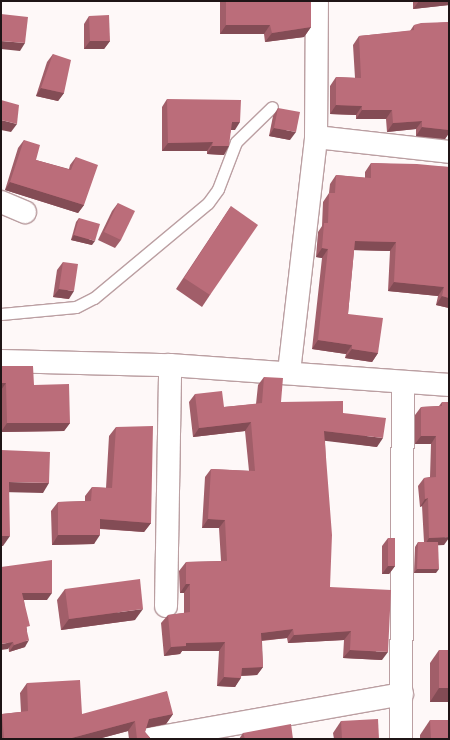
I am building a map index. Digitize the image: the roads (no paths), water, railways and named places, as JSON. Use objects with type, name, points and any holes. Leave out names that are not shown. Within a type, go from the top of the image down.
[{"type":"street","points":[[289,372],[316,137],[317,1]]},
{"type":"street","points":[[316,137],[449,152]]},
{"type":"street","points":[[1,202],[25,212]]},
{"type":"street","points":[[1,361],[170,364],[289,372],[403,383],[449,385]]},
{"type":"street","points":[[166,606],[170,364]]},
{"type":"street","points":[[401,739],[403,383]]},
{"type":"street","points":[[150,739],[402,694]]},
{"type":"lane","points":[[1,314],[76,307],[94,298],[208,203],[218,189],[236,142],[272,107]]}]
